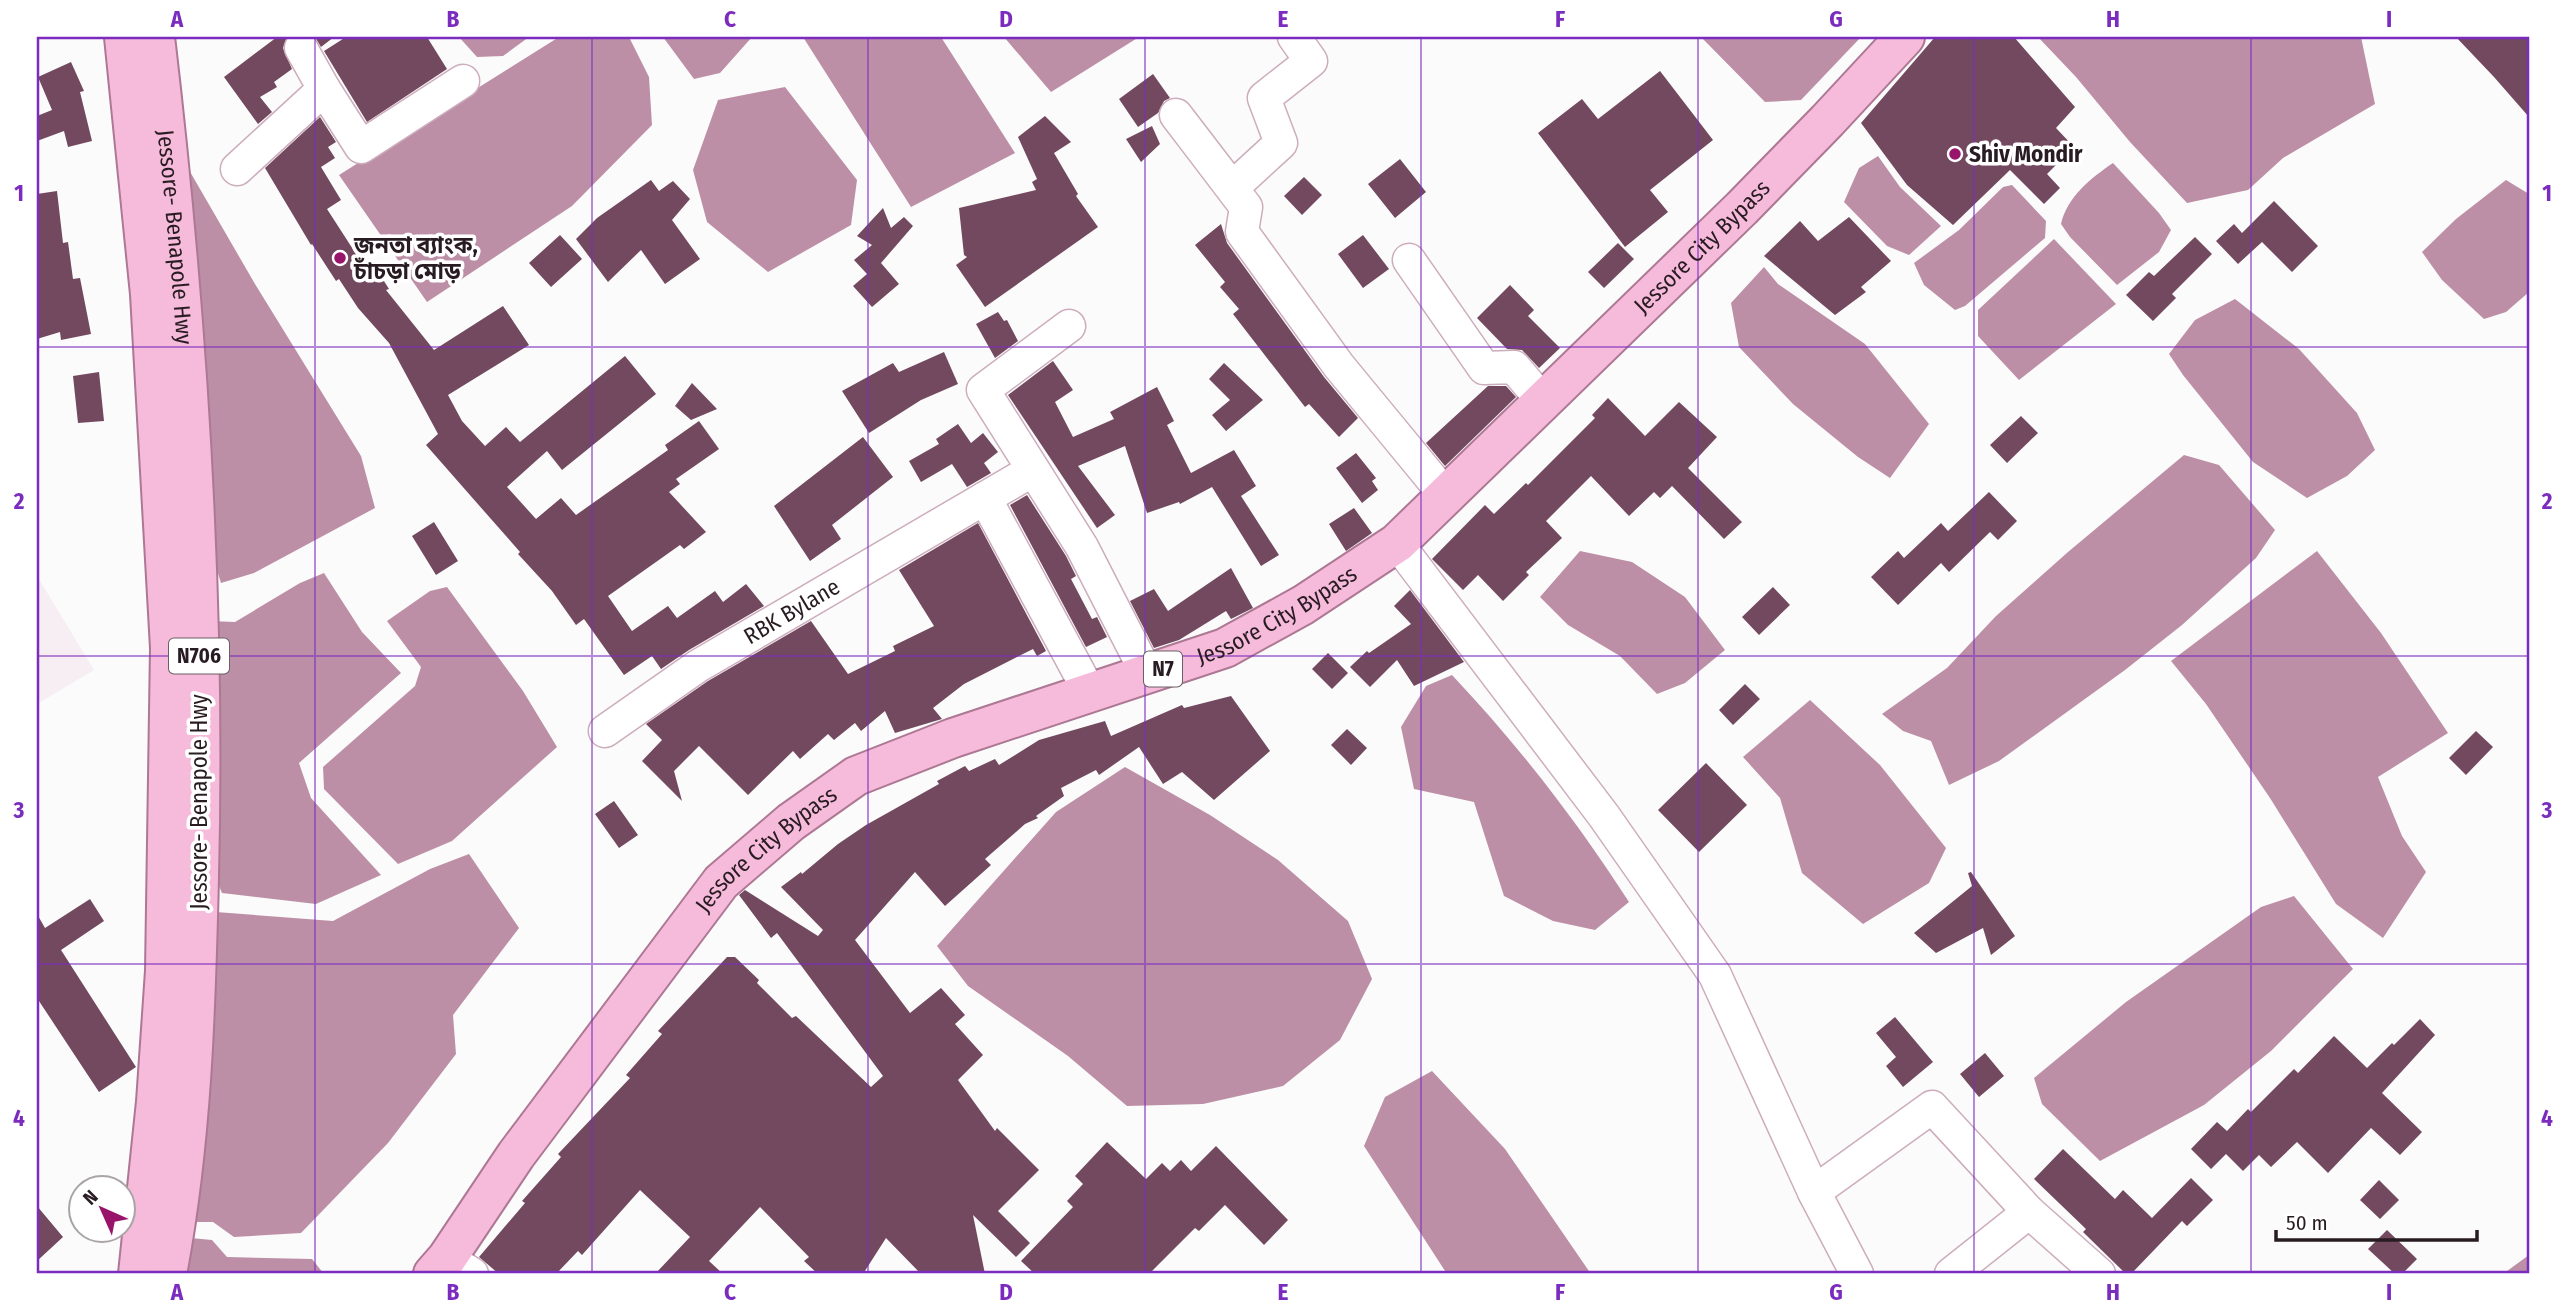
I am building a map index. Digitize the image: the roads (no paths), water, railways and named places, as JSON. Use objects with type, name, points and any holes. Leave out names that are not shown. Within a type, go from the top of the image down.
[{"type":"highway","name":"Jessore- Benapole Hwy","points":[[124,37],[150,294],[170,648],[165,971],[156,1102],[138,1274]]},
{"type":"highway","name":"Jessore- Benapole Hwy","points":[[155,37],[189,382],[199,647],[201,810],[196,1021],[180,1206],[167,1274]]},
{"type":"highway","name":"Jessore City Bypass","points":[[451,1269],[516,1155],[721,882],[791,822],[856,776],[953,738],[1225,648],[1303,605],[1397,543],[1742,208],[1905,37]]},
{"type":"street","points":[[1294,37],[1311,61],[1264,98],[1281,143],[1232,188],[1176,115],[1246,207],[1242,232],[1339,366],[1446,496]]},
{"type":"street","points":[[300,48],[361,147],[463,81]]},
{"type":"street","points":[[237,169],[324,89]]},
{"type":"street","points":[[1409,260],[1484,368],[1514,367],[1543,401]]},
{"type":"street","points":[[1069,326],[983,390],[1082,548],[1147,674]]},
{"type":"street","name":"RBK Bylane","points":[[605,730],[698,666],[1033,470]]},
{"type":"street","points":[[985,498],[1090,693]]},
{"type":"street","points":[[1397,543],[1604,816],[1715,975],[1814,1192],[1857,1274]]},
{"type":"street","points":[[1814,1192],[1932,1107],[2029,1212],[2098,1274]]},
{"type":"street","points":[[1951,1274],[2029,1212]]},
{"type":"place","name":"Shiv Mondir","points":[[1955,154]]},
{"type":"place","name":"জনতা ব্যাংক, চাঁচড়া মোড়","points":[[340,258]]}]
